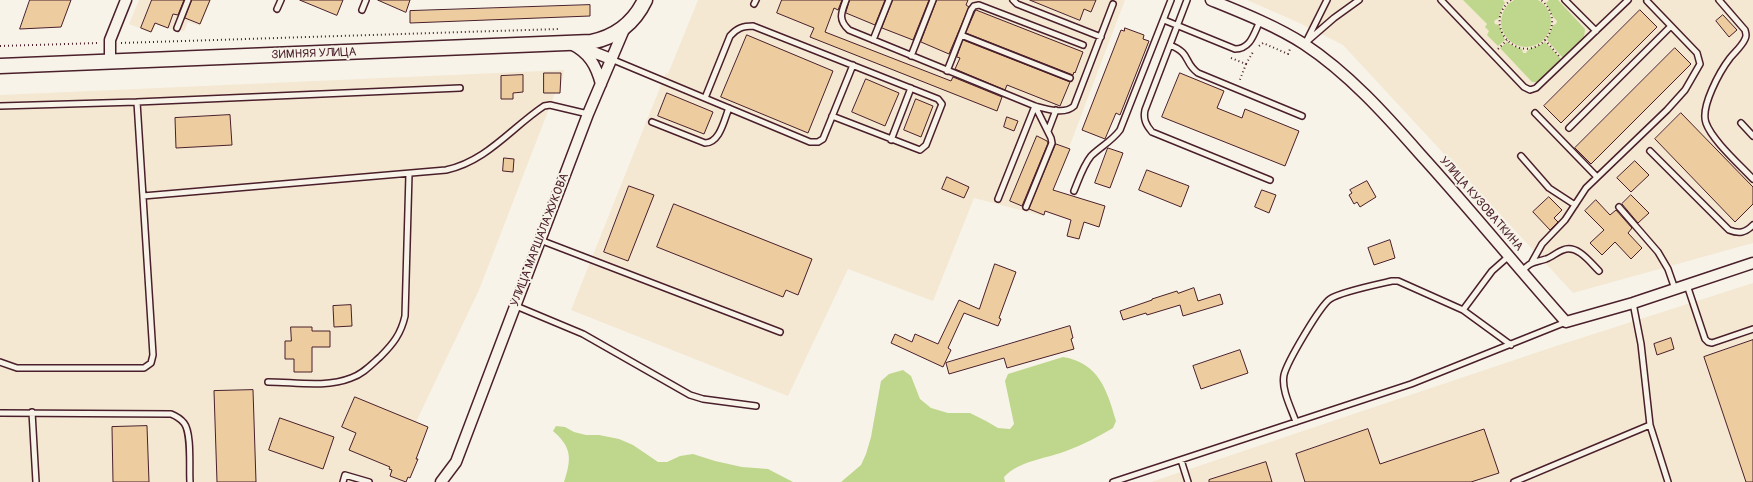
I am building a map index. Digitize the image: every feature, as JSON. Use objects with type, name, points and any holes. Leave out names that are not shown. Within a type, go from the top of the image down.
[{"type":"main road","name":"УЛИЦА МАРШАЛА ЖУКОВА","points":[[625,27],[638,12],[645,0]]},
{"type":"main road","name":"ЗИМНЯЯ УЛИЦА","points":[[0,66],[571,44],[601,40],[625,27]]},
{"type":"street","points":[[110,62],[110,43],[126,0]]},
{"type":"street","name":"УЛИЦА КУЗОВАТКИНА","points":[[1212,0],[1260,21],[1300,42],[1329,62],[1361,91],[1425,159],[1566,322]]},
{"type":"street","name":"УЛИЦА МАРШАЛА ЖУКОВА","points":[[441,482],[456,462],[588,114],[625,27]]},
{"type":"street","points":[[571,44],[611,59]]},
{"type":"street","points":[[571,44],[584,52],[593,61],[601,84]]},
{"type":"street","points":[[1566,322],[1633,303],[1753,263]]},
{"type":"lane","points":[[177,28],[188,0]]},
{"type":"lane","points":[[277,9],[280,0]]},
{"type":"lane","points":[[362,10],[366,0]]},
{"type":"lane","points":[[846,0],[840,13],[840,19],[843,25],[849,30],[1035,106],[1056,110],[1068,110],[1074,106],[1113,4]]},
{"type":"lane","points":[[873,40],[889,0]]},
{"type":"lane","points":[[911,56],[933,0]]},
{"type":"lane","points":[[1013,0],[1017,4],[1101,37]]},
{"type":"lane","points":[[1074,191],[1086,164],[1092,156],[1115,137],[1120,130],[1171,0]]},
{"type":"lane","points":[[1188,0],[1145,110],[1144,118],[1147,126],[1152,132],[1270,180]]},
{"type":"lane","points":[[1300,42],[1327,0]]},
{"type":"lane","points":[[1300,42],[1359,0]]},
{"type":"lane","points":[[1441,0],[1524,87],[1530,90],[1536,88],[1628,0]]},
{"type":"lane","points":[[1565,0],[1596,31]]},
{"type":"lane","points":[[1719,0],[1745,30],[1746,35],[1745,41],[1723,68],[1708,100],[1704,115],[1705,121],[1712,135],[1753,179]]},
{"type":"lane","points":[[1522,271],[1532,262],[1542,244],[1561,226],[1586,188],[1667,110],[1685,90],[1700,64],[1697,52],[1647,1]]},
{"type":"lane","points":[[947,70],[971,10],[974,6],[979,5],[1083,45]]},
{"type":"lane","points":[[1164,20],[1236,49],[1242,49],[1250,42],[1260,21]]},
{"type":"lane","points":[[705,98],[730,36],[734,31],[746,26],[753,26],[938,99],[941,101],[942,106],[924,148],[916,150],[832,116]]},
{"type":"lane","points":[[1569,128],[1671,26]]},
{"type":"lane","points":[[961,36],[1070,78]]},
{"type":"lane","points":[[1170,45],[1183,52],[1193,69],[1198,73],[1302,116]]},
{"type":"lane","points":[[611,59],[810,142],[818,142],[823,139],[853,65]]},
{"type":"lane","points":[[0,106],[137,102],[460,88]]},
{"type":"lane","points":[[891,140],[911,88]]},
{"type":"lane","points":[[0,362],[17,368],[144,368],[151,363],[153,355],[137,102]]},
{"type":"lane","points":[[143,196],[446,170],[466,164],[492,148],[544,106],[550,105],[588,114]]},
{"type":"lane","points":[[1026,206],[1052,143],[1048,131],[1035,106]]},
{"type":"lane","points":[[998,199],[1035,106]]},
{"type":"lane","points":[[652,122],[705,143],[710,143],[717,138],[729,108]]},
{"type":"lane","points":[[1048,131],[1056,110]]},
{"type":"lane","points":[[1535,113],[1597,177]]},
{"type":"lane","points":[[1741,123],[1753,136]]},
{"type":"lane","points":[[1650,151],[1729,230],[1737,233],[1743,233],[1753,225]]},
{"type":"lane","points":[[1520,156],[1549,188],[1575,205]]},
{"type":"lane","points":[[268,382],[323,383],[350,379],[368,369],[395,342],[405,316],[409,174]]},
{"type":"lane","points":[[1619,207],[1662,256],[1674,289]]},
{"type":"lane","points":[[540,240],[780,332]]},
{"type":"lane","points":[[1532,262],[1547,258],[1565,249],[1572,248],[1579,252],[1599,271]]},
{"type":"lane","points":[[1463,310],[1492,271],[1509,256]]},
{"type":"lane","points":[[1296,422],[1284,385],[1284,375],[1290,360],[1325,304],[1331,298],[1384,283],[1398,281],[1463,310],[1511,345]]},
{"type":"lane","points":[[1687,285],[1705,339],[1708,342],[1712,343],[1753,329]]},
{"type":"lane","points":[[1633,303],[1641,344],[1650,425],[1668,482]]},
{"type":"lane","points":[[516,306],[583,334],[690,395],[703,399],[756,406]]},
{"type":"lane","points":[[1113,482],[1411,384],[1566,322]]},
{"type":"lane","points":[[32,412],[36,482]]},
{"type":"lane","points":[[0,413],[171,414],[179,418],[185,424],[188,432],[190,482]]},
{"type":"lane","points":[[1514,482],[1650,425]]},
{"type":"lane","points":[[1181,460],[1188,482]]},
{"type":"lane","points":[[343,482],[345,475],[369,482]]},
{"type":"path","points":[[1504,0],[1507,3]]},
{"type":"path","points":[[1511,0],[1502,11],[1500,19],[1502,32],[1507,40],[1514,45],[1527,48],[1536,46],[1545,40],[1551,30],[1551,13],[1541,0]]},
{"type":"path","points":[[1544,3],[1547,0]]},
{"type":"path","points":[[0,46],[562,29]]},
{"type":"path","points":[[1492,54],[1507,40]]},
{"type":"path","points":[[1545,40],[1564,61]]},
{"type":"path","points":[[1246,64],[1255,48],[1263,43],[1288,54],[1300,42]]},
{"type":"shaded area","points":[[139,0],[211,0],[200,26],[188,22],[184,31],[169,29],[156,24],[152,33],[129,24]]},
{"type":"shaded area","points":[[698,0],[1125,0],[1043,216],[974,198],[933,301],[848,269],[788,396],[571,310],[663,80],[666,73],[668,74]]},
{"type":"shaded area","points":[[1247,0],[1753,0],[1753,243],[1573,293],[1343,45],[1295,21]]},
{"type":"shaded area","points":[[564,70],[560,93],[555,93],[479,290],[416,422],[355,397],[342,427],[418,459],[410,478],[408,477],[406,482],[0,482],[0,95]]},
{"type":"shaded area","points":[[1753,283],[1753,482],[1151,482],[1556,346]]},
{"type":"green space","points":[[1526,-3],[1536,-1],[1544,4],[1549,12],[1551,22],[1549,32],[1544,40],[1536,45],[1526,47],[1516,45],[1508,40],[1503,32],[1501,22],[1503,12],[1508,4],[1516,-1]]},
{"type":"green space","points":[[1463,0],[1503,0],[1505,3],[1499,18],[1494,21],[1495,24],[1499,25],[1505,40],[1498,46],[1487,35],[1489,31],[1485,27],[1487,24]]},
{"type":"green space","points":[[1549,0],[1558,0],[1585,29],[1584,38],[1563,58],[1547,40],[1553,25],[1556,24],[1557,21],[1553,17],[1546,3]]},
{"type":"green space","points":[[1507,42],[1522,49],[1523,53],[1526,53],[1529,49],[1545,42],[1561,59],[1538,82],[1532,82],[1500,48]]},
{"type":"green space","points":[[1063,357],[1075,360],[1085,365],[1100,380],[1109,399],[1116,421],[1113,428],[1072,449],[1017,467],[1004,477],[1005,482],[841,482],[861,465],[866,454],[871,437],[881,381],[889,374],[903,370],[911,376],[920,399],[931,408],[948,413],[970,413],[998,428],[1010,429],[1014,424],[1005,381],[1008,374]]},
{"type":"green space","points":[[556,426],[565,427],[574,432],[586,435],[599,435],[619,439],[633,445],[658,462],[667,462],[680,456],[693,454],[742,467],[768,469],[793,482],[564,482],[568,467],[569,455],[560,437],[553,431]]},
{"type":"building","points":[[30,0],[71,0],[61,27],[20,29]]},
{"type":"building","points":[[152,0],[184,0],[178,15],[173,14],[168,28],[155,23],[151,32],[141,28]]},
{"type":"building","points":[[192,0],[210,0],[200,24],[185,18]]},
{"type":"building","points":[[300,0],[343,0],[337,15]]},
{"type":"building","points":[[378,0],[410,0],[406,12]]},
{"type":"building","points":[[782,0],[842,0],[838,10],[834,8],[825,32],[951,81],[953,77],[1002,97],[997,111],[810,37],[814,28],[777,13]]},
{"type":"building","points":[[850,0],[885,0],[875,25],[846,13]]},
{"type":"building","points":[[893,0],[929,0],[913,40],[882,28]]},
{"type":"building","points":[[937,0],[968,0],[966,5],[969,7],[949,54],[921,42]]},
{"type":"building","points":[[1030,0],[1096,0],[1091,12],[1084,9],[1080,20]]},
{"type":"building","points":[[590,5],[590,16],[410,23],[410,11]]},
{"type":"building","points":[[976,10],[1083,52],[1075,73],[1074,72],[1073,75],[966,33]]},
{"type":"building","points":[[1640,10],[1657,27],[1561,123],[1544,106]]},
{"type":"building","points":[[1723,15],[1737,30],[1729,37],[1716,21]]},
{"type":"building","points":[[1125,28],[1144,35],[1143,39],[1149,41],[1120,115],[1116,113],[1105,139],[1082,130],[1121,30],[1124,31]]},
{"type":"building","points":[[747,35],[833,71],[808,133],[721,97]]},
{"type":"building","points":[[963,40],[1070,82],[1060,106],[1007,85],[1005,90],[955,69],[960,58],[957,57]]},
{"type":"building","points":[[1675,48],[1691,64],[1591,164],[1575,148]]},
{"type":"building","points":[[544,73],[561,73],[560,93],[544,93]]},
{"type":"building","points":[[1180,73],[1224,91],[1217,108],[1242,118],[1245,109],[1299,131],[1285,166],[1162,117]]},
{"type":"building","points":[[523,75],[523,92],[513,93],[513,99],[501,99],[501,76]]},
{"type":"building","points":[[866,79],[899,93],[885,126],[852,112]]},
{"type":"building","points":[[667,93],[713,112],[704,134],[658,116]]},
{"type":"building","points":[[916,99],[933,106],[921,137],[904,130]]},
{"type":"building","points":[[1681,113],[1753,187],[1753,204],[1735,222],[1655,139]]},
{"type":"building","points":[[230,115],[232,145],[176,148],[175,118]]},
{"type":"building","points":[[1007,117],[1018,121],[1014,131],[1004,127]]},
{"type":"building","points":[[1037,136],[1048,143],[1022,206],[1010,201]]},
{"type":"building","points":[[1056,144],[1070,149],[1053,190],[1105,206],[1099,227],[1084,222],[1079,239],[1067,236],[1071,220],[1045,211],[1044,215],[1029,209]]},
{"type":"building","points":[[1108,148],[1123,153],[1110,188],[1095,183]]},
{"type":"building","points":[[504,158],[514,159],[513,172],[503,171]]},
{"type":"building","points":[[1635,161],[1649,175],[1631,192],[1617,178]]},
{"type":"building","points":[[1147,170],[1189,186],[1181,207],[1139,190]]},
{"type":"building","points":[[947,177],[969,187],[964,198],[942,189]]},
{"type":"building","points":[[1367,181],[1376,197],[1360,207],[1357,202],[1354,204],[1349,195],[1352,193],[1350,190]]},
{"type":"building","points":[[629,186],[654,195],[628,261],[604,252]]},
{"type":"building","points":[[1262,190],[1276,195],[1269,213],[1255,207]]},
{"type":"building","points":[[1631,195],[1649,213],[1638,223],[1622,204]]},
{"type":"building","points":[[1549,197],[1562,210],[1554,218],[1558,222],[1550,230],[1533,212]]},
{"type":"building","points":[[1596,200],[1610,215],[1616,210],[1632,228],[1628,233],[1642,248],[1631,259],[1615,242],[1602,255],[1590,243],[1604,230],[1585,211]]},
{"type":"building","points":[[674,204],[812,259],[798,295],[786,290],[783,297],[657,247]]},
{"type":"building","points":[[1390,240],[1395,258],[1374,265],[1368,248]]},
{"type":"building","points":[[995,264],[1016,272],[999,318],[1001,319],[998,326],[964,313],[948,348],[951,350],[943,367],[891,343],[895,334],[912,342],[915,334],[938,344],[959,300],[979,309]]},
{"type":"building","points":[[1194,288],[1198,301],[1220,294],[1223,304],[1183,316],[1180,305],[1147,315],[1146,313],[1123,320],[1120,311],[1177,291],[1178,293]]},
{"type":"building","points":[[351,305],[352,326],[334,327],[333,306]]},
{"type":"building","points":[[1070,326],[1073,338],[1071,339],[1074,349],[1007,368],[1004,358],[949,374],[946,363]]},
{"type":"building","points":[[291,327],[312,327],[312,331],[330,331],[330,347],[312,347],[312,372],[294,372],[294,359],[285,359],[285,341],[291,341]]},
{"type":"building","points":[[1671,338],[1674,349],[1657,355],[1654,344]]},
{"type":"building","points":[[1753,340],[1753,482],[1746,482],[1704,357]]},
{"type":"building","points":[[1240,350],[1248,373],[1201,389],[1193,366]]},
{"type":"building","points":[[253,390],[256,482],[217,482],[214,391]]},
{"type":"building","points":[[355,397],[428,427],[416,459],[418,459],[410,478],[408,477],[406,482],[390,476],[392,470],[389,469],[390,467],[349,450],[356,433],[342,427]]},
{"type":"building","points":[[280,418],[334,437],[323,469],[269,450]]},
{"type":"building","points":[[147,426],[149,482],[113,482],[112,427]]},
{"type":"building","points":[[1368,429],[1380,464],[1484,429],[1499,473],[1471,482],[1305,482],[1296,454]]},
{"type":"building","points":[[1266,462],[1272,482],[1209,482],[1209,480]]}]
